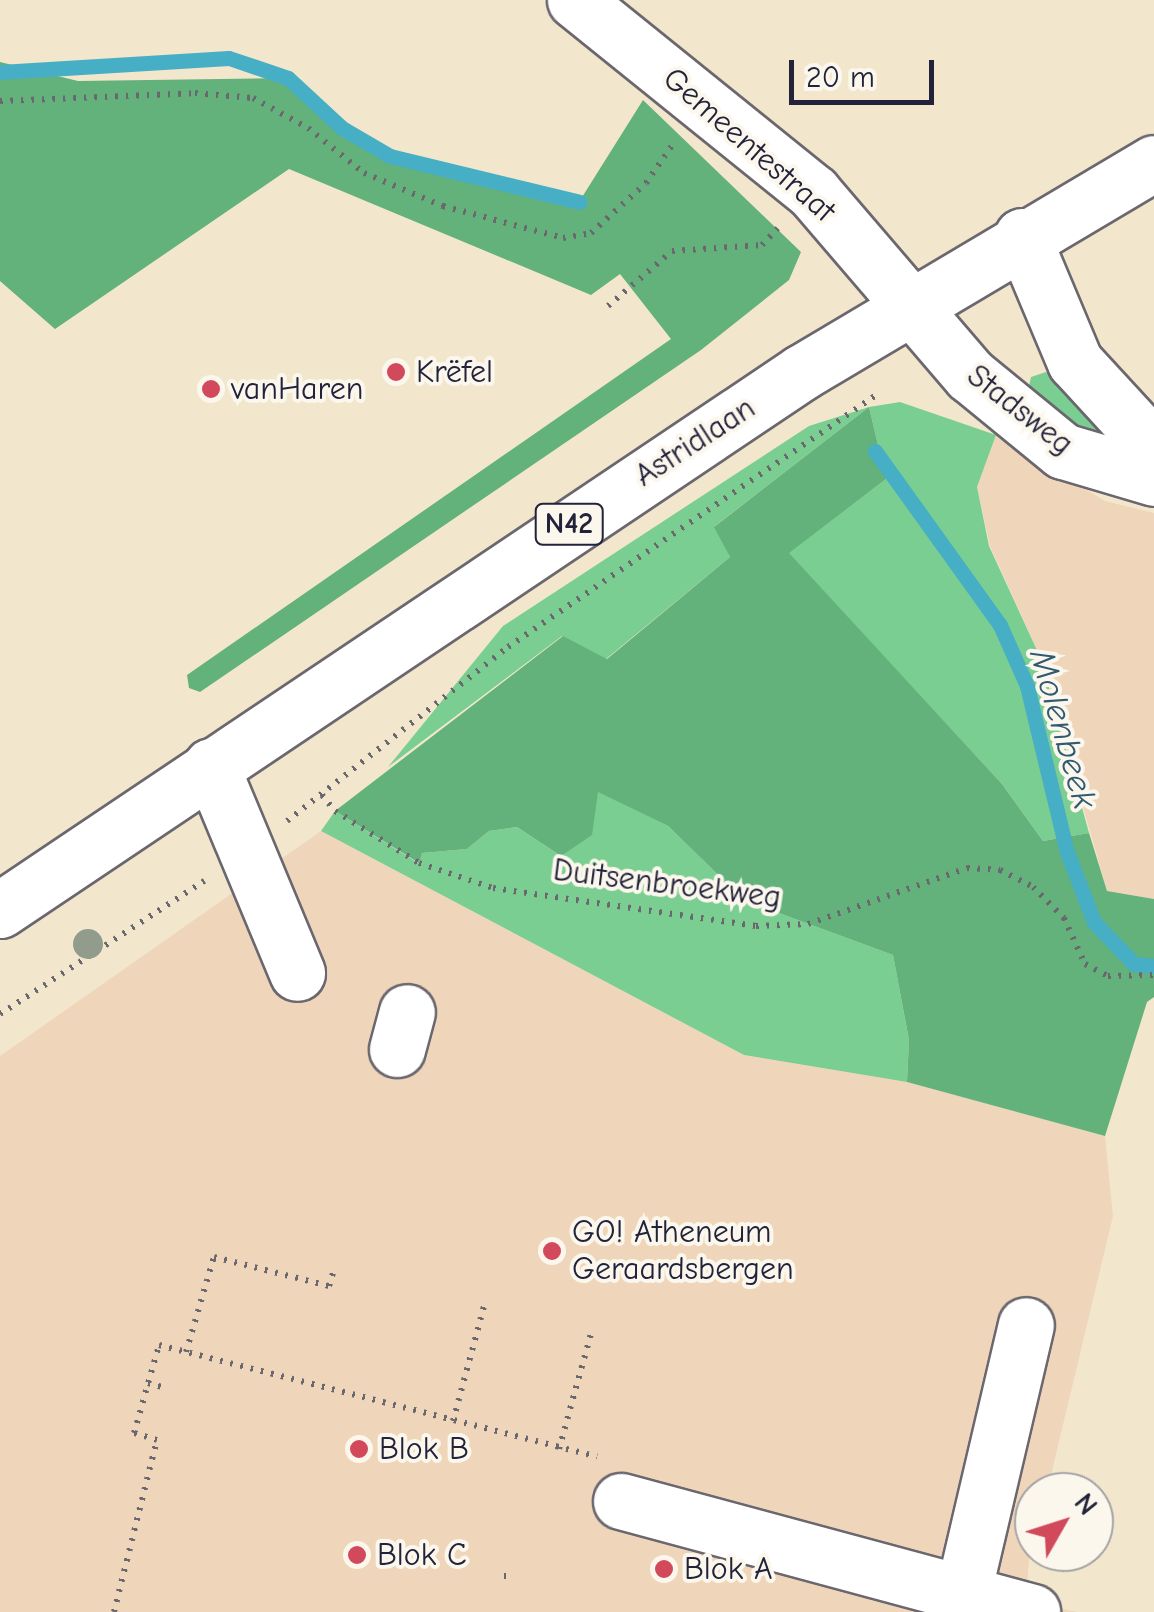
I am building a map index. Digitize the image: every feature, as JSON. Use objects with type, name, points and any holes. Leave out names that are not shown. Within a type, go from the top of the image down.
[{"type":"main road","name":"Gemeentestraat","points":[[575,0],[812,192],[910,304]]},
{"type":"main road","name":"Astridlaan","points":[[0,910],[910,304],[1154,163]]},
{"type":"main road","name":"Stadsweg","points":[[1022,236],[1075,362],[1154,448]]},
{"type":"main road","name":"Stadsweg","points":[[910,304],[970,375],[1063,452],[1154,478]]},
{"type":"main road","points":[[211,766],[297,973]]},
{"type":"main road","points":[[963,1593],[1026,1325]]},
{"type":"main road","points":[[622,1500],[1032,1612]]},
{"type":"path","points":[[0,101],[195,93],[253,98],[308,128],[364,173],[443,206],[564,238],[591,232],[628,200],[676,139],[710,108]]},
{"type":"path","points":[[608,306],[672,250],[762,246],[812,192]]},
{"type":"path","points":[[0,1014],[246,853],[508,647],[874,396]]},
{"type":"path","name":"Duitsenbroekweg","points":[[322,794],[335,811],[418,863],[493,888],[756,926],[808,924],[967,868],[1000,870],[1033,887],[1064,918],[1085,964],[1108,976],[1154,975]]},
{"type":"path","points":[[186,1352],[214,1257],[329,1286],[333,1272]]},
{"type":"path","points":[[453,1420],[484,1306]]},
{"type":"path","points":[[559,1449],[591,1334]]},
{"type":"path","points":[[114,1612],[158,1440],[134,1433],[159,1345],[631,1466],[622,1500]]},
{"type":"path","points":[[148,1383],[165,1388]]},
{"type":"shaded area","points":[[996,435],[1105,501],[1154,513],[1154,899],[1107,891],[1041,659],[990,546],[977,487]]},
{"type":"shaded area","name":"GO! Atheneum Geraardsbergen","points":[[321,831],[744,1055],[907,1082],[1105,1136],[1113,1216],[1052,1472],[1014,1472],[1014,1572],[1028,1572],[1026,1601],[1077,1612],[0,1612],[0,1056]]},
{"type":"green space","points":[[0,62],[78,81],[288,78],[343,128],[390,156],[579,202],[643,100],[801,252],[789,280],[701,350],[200,692],[189,688],[187,675],[671,339],[620,274],[591,295],[289,169],[55,329],[0,281]]},
{"type":"green space","points":[[1046,372],[1071,382],[1116,443],[1097,447],[1042,407],[1029,386],[1031,377]]},
{"type":"green space","points":[[900,402],[996,435],[977,487],[989,546],[1041,659],[1089,833],[1043,841],[1002,784],[788,553],[886,479],[869,407]]},
{"type":"green space","points":[[869,407],[715,526],[730,557],[606,659],[562,636],[388,767],[503,626],[809,426]]},
{"type":"green space","points":[[869,407],[886,479],[789,553],[1002,784],[1043,841],[1089,833],[1107,891],[1154,899],[1154,997],[1147,1002],[1105,1136],[907,1082],[909,1040],[893,955],[744,900],[668,826],[598,792],[592,835],[561,856],[517,827],[489,831],[467,849],[422,853],[419,863],[335,811],[563,636],[607,659],[730,557],[714,527]]},
{"type":"green space","points":[[597,791],[668,826],[744,900],[893,955],[909,1040],[907,1082],[744,1055],[321,831],[335,811],[418,863],[422,853],[467,849],[489,831],[517,827],[561,856]]},
{"type":"waterway","name":"Molenbeek","points":[[0,72],[229,58],[288,78],[342,128],[390,156],[580,202]]},
{"type":"waterway","name":"Molenbeek","points":[[875,451],[1000,625],[1027,686],[1067,852],[1094,922],[1134,964],[1154,966]]},
{"type":"place","name":"Krëfel","points":[[396,372]]},
{"type":"place","name":"vanHaren","points":[[211,389]]},
{"type":"place","name":"GO! Atheneum Geraardsbergen","points":[[552,1251]]},
{"type":"place","name":"Blok B","points":[[359,1449]]},
{"type":"place","name":"Blok C","points":[[357,1555]]},
{"type":"place","name":"Blok A","points":[[664,1569]]}]
